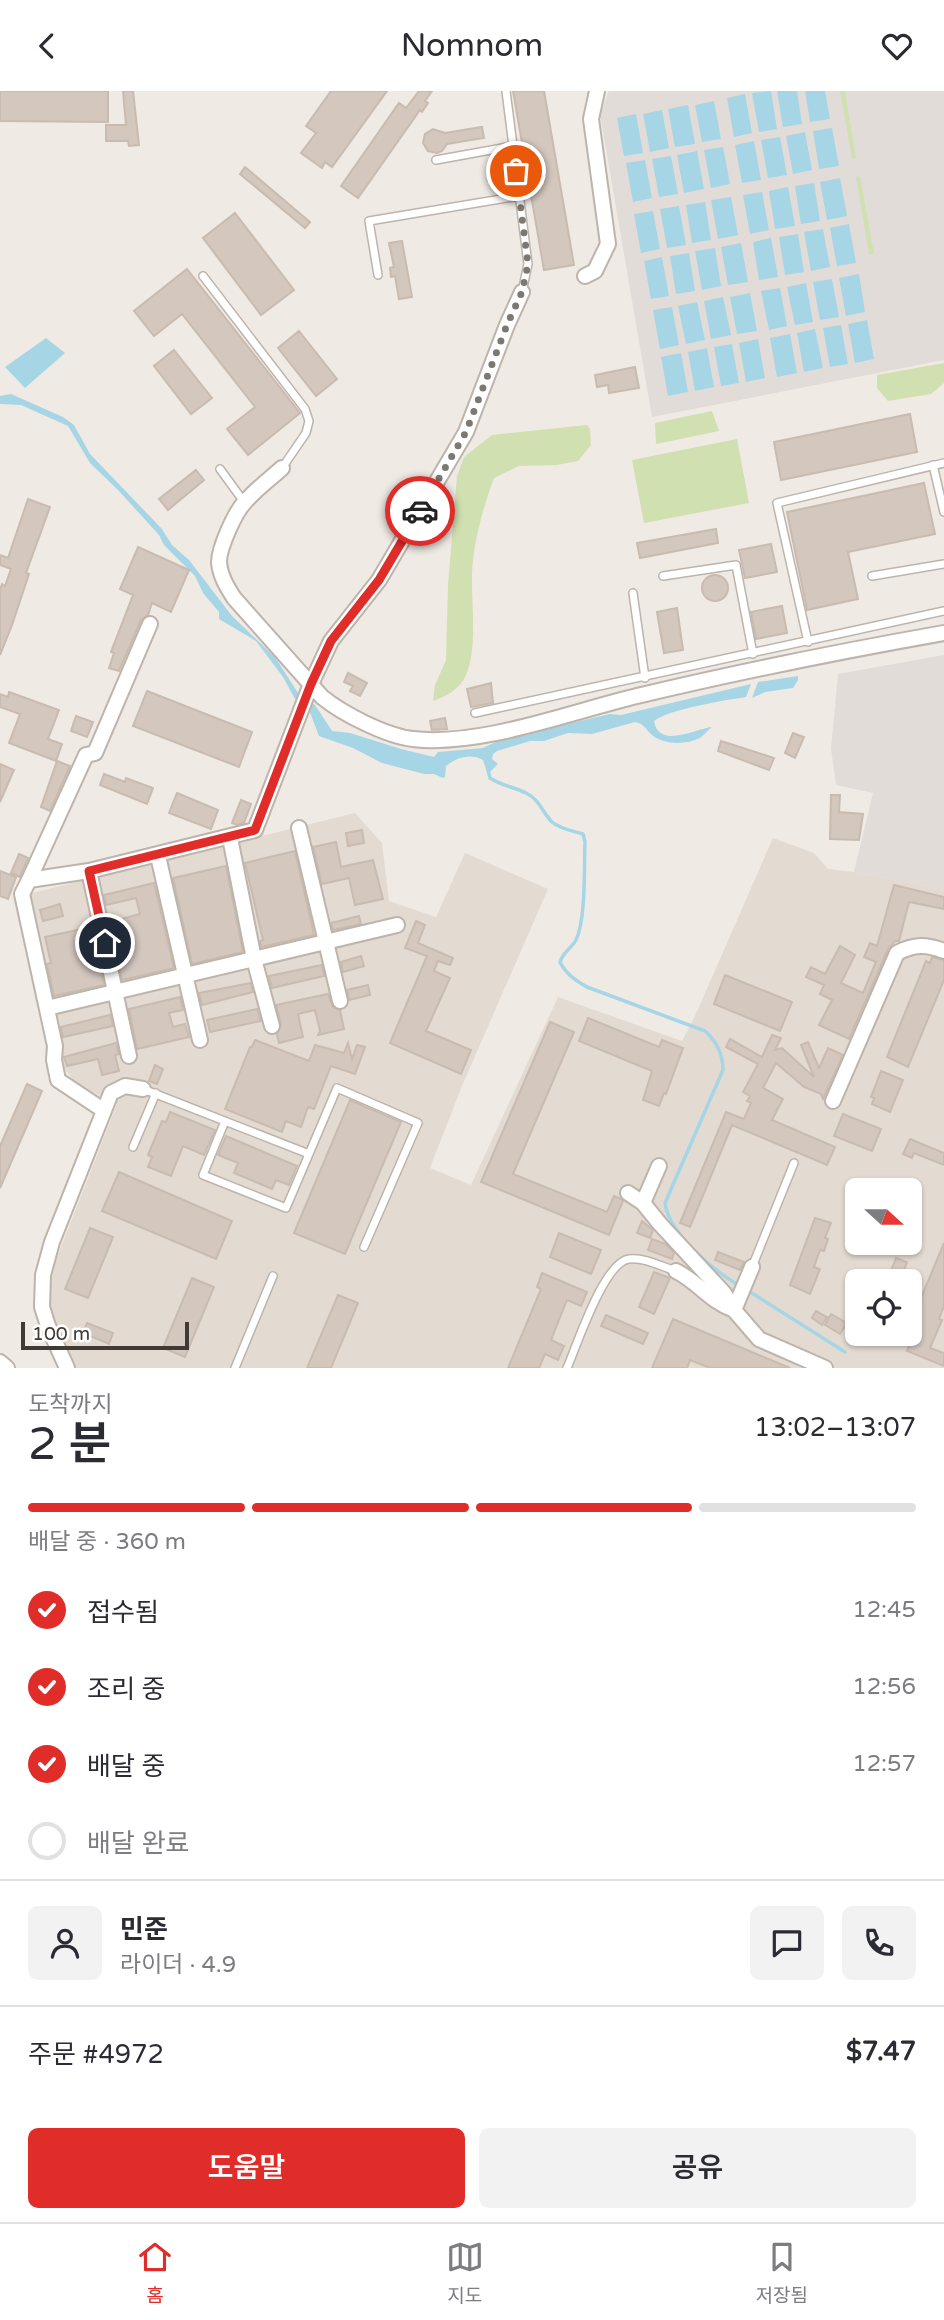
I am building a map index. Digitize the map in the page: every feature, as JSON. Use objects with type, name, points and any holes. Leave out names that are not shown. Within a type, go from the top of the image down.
[{"type":"street","points":[[585,276],[595,271],[608,244],[591,119],[597,91]]},
{"type":"street","points":[[29,880],[89,871],[158,856],[255,830],[306,696],[331,641],[379,580],[466,432],[522,292]]},
{"type":"street","points":[[282,468],[244,502],[225,539],[219,561],[223,581],[306,696],[333,705],[387,732],[411,739],[436,740],[486,735],[638,696],[944,633]]},
{"type":"street","points":[[103,1109],[58,1080],[54,1060],[55,1046],[22,894],[86,755],[95,753],[150,624]]},
{"type":"street","points":[[299,828],[340,1001]]},
{"type":"street","points":[[230,838],[254,958],[272,1026]]},
{"type":"street","points":[[158,856],[200,1040]]},
{"type":"street","points":[[89,871],[129,1056]]},
{"type":"street","points":[[47,1008],[397,925]]},
{"type":"street","points":[[833,1101],[897,953],[909,947],[928,945],[944,951]]},
{"type":"street","points":[[67,1368],[48,1326],[43,1307],[43,1275],[52,1242],[111,1093],[125,1086],[150,1091]]},
{"type":"street","points":[[643,1203],[659,1166]]},
{"type":"street","points":[[628,1193],[643,1203],[724,1293],[734,1310],[759,1339],[825,1368]]},
{"type":"street","points":[[734,1310],[752,1267]]},
{"type":"street","points":[[676,1271],[720,1305],[734,1310]]},
{"type":"street","points":[[0,1362],[7,1368]]},
{"type":"lane","points":[[506,91],[528,264],[522,292]]},
{"type":"lane","points":[[436,160],[513,146]]},
{"type":"lane","points":[[378,275],[369,221],[519,196]]},
{"type":"lane","points":[[203,276],[305,409],[309,421],[306,433],[282,468]]},
{"type":"lane","points":[[808,642],[777,503],[944,463]]},
{"type":"lane","points":[[933,465],[944,512]]},
{"type":"lane","points":[[220,469],[244,502]]},
{"type":"lane","points":[[873,576],[944,564]]},
{"type":"lane","points":[[663,576],[736,565],[753,654]]},
{"type":"lane","points":[[633,593],[645,678]]},
{"type":"lane","points":[[475,713],[944,611]]},
{"type":"lane","points":[[225,1121],[203,1175],[286,1208],[337,1088],[418,1123],[364,1247]]},
{"type":"lane","points":[[133,1147],[150,1091],[309,1154]]},
{"type":"lane","points":[[752,1267],[794,1163]]},
{"type":"lane","points":[[567,1368],[605,1280],[618,1262],[640,1259],[676,1271]]},
{"type":"lane","points":[[235,1368],[273,1276]]},
{"type":"shaded area","points":[[609,91],[944,91],[944,360],[652,417],[600,114]]},
{"type":"shaded area","points":[[944,655],[944,890],[854,872],[873,793],[836,785],[831,749],[838,674]]},
{"type":"shaded area","points":[[355,813],[382,843],[389,901],[436,917],[465,853],[548,889],[462,1086],[430,1168],[471,1185],[558,997],[682,1041],[773,838],[814,853],[828,869],[944,890],[944,1368],[73,1368],[48,1306],[54,1265],[117,1104],[76,1084],[63,1066],[28,894]]},
{"type":"green space","points":[[840,91],[845,91],[856,158],[852,159]]},
{"type":"green space","points":[[860,176],[874,254],[869,255],[856,177]]},
{"type":"green space","points":[[944,363],[944,383],[931,394],[888,401],[877,388],[877,375]]},
{"type":"green space","points":[[712,411],[719,431],[656,444],[655,423]]},
{"type":"green space","points":[[587,425],[590,429],[591,445],[578,461],[557,465],[519,466],[494,478],[480,524],[473,560],[473,638],[470,664],[457,688],[433,701],[435,685],[446,660],[448,585],[457,476],[464,457],[492,435]]},
{"type":"green space","points":[[737,439],[749,503],[644,523],[632,460]]},
{"type":"water","points":[[771,91],[777,129],[759,132],[752,93]]},
{"type":"water","points":[[777,91],[797,91],[802,124],[783,127]]},
{"type":"water","points":[[805,91],[825,91],[830,119],[810,122]]},
{"type":"water","points":[[745,94],[752,133],[734,137],[727,98]]},
{"type":"water","points":[[714,101],[721,139],[702,142],[695,105]]},
{"type":"water","points":[[688,105],[695,144],[675,147],[668,109]]},
{"type":"water","points":[[662,110],[669,148],[650,152],[643,114]]},
{"type":"water","points":[[636,114],[643,153],[624,156],[617,118]]},
{"type":"water","points":[[832,128],[839,166],[819,169],[813,131]]},
{"type":"water","points":[[805,132],[812,170],[793,174],[786,136]]},
{"type":"water","points":[[780,137],[787,175],[768,178],[761,140]]},
{"type":"water","points":[[754,141],[761,180],[742,183],[735,145]]},
{"type":"water","points":[[723,147],[730,184],[711,188],[704,150]]},
{"type":"water","points":[[697,151],[704,189],[684,193],[677,155]]},
{"type":"water","points":[[671,156],[678,194],[659,197],[652,159]]},
{"type":"water","points":[[645,160],[652,198],[633,202],[626,163]]},
{"type":"water","points":[[840,178],[847,216],[827,220],[820,182]]},
{"type":"water","points":[[814,183],[820,221],[801,224],[795,186]]},
{"type":"water","points":[[788,187],[795,226],[775,229],[769,191]]},
{"type":"water","points":[[762,192],[769,230],[750,234],[743,195]]},
{"type":"water","points":[[731,197],[738,235],[718,239],[711,200]]},
{"type":"water","points":[[705,202],[711,240],[692,243],[686,205]]},
{"type":"water","points":[[679,206],[686,245],[667,248],[660,209]]},
{"type":"water","points":[[653,211],[660,249],[641,253],[634,214]]},
{"type":"water","points":[[849,224],[856,263],[837,266],[830,228]]},
{"type":"water","points":[[823,229],[830,267],[811,271],[804,232]]},
{"type":"water","points":[[798,234],[804,272],[785,275],[779,237]]},
{"type":"water","points":[[771,238],[778,277],[759,280],[753,242]]},
{"type":"water","points":[[741,243],[748,282],[728,285],[721,247]]},
{"type":"water","points":[[715,248],[721,286],[702,290],[695,251]]},
{"type":"water","points":[[689,253],[695,291],[676,294],[670,256]]},
{"type":"water","points":[[662,257],[669,296],[651,299],[644,261]]},
{"type":"water","points":[[859,274],[865,312],[846,316],[839,278]]},
{"type":"water","points":[[832,279],[839,317],[820,320],[813,282]]},
{"type":"water","points":[[806,283],[813,322],[795,325],[787,287]]},
{"type":"water","points":[[780,288],[787,326],[769,330],[761,291]]},
{"type":"water","points":[[750,293],[757,331],[737,334],[730,297]]},
{"type":"water","points":[[723,297],[731,335],[711,339],[704,301]]},
{"type":"water","points":[[697,302],[705,340],[686,344],[678,306]]},
{"type":"water","points":[[672,307],[679,345],[660,349],[653,310]]},
{"type":"water","points":[[867,320],[874,359],[855,363],[848,324]]},
{"type":"water","points":[[841,325],[848,364],[830,367],[823,328]]},
{"type":"water","points":[[815,329],[823,368],[804,372],[797,333]]},
{"type":"water","points":[[790,334],[797,373],[777,377],[770,338]]},
{"type":"water","points":[[46,338],[65,353],[25,388],[5,367]]},
{"type":"water","points":[[758,339],[765,378],[746,382],[739,343]]},
{"type":"water","points":[[732,344],[739,383],[721,386],[714,347]]},
{"type":"water","points":[[707,348],[714,387],[695,391],[688,352]]},
{"type":"water","points":[[681,353],[688,392],[668,396],[661,357]]},
{"type":"water","points":[[11,394],[63,417],[74,425],[90,454],[162,529],[172,545],[189,560],[232,616],[275,657],[298,693],[315,705],[332,731],[350,733],[434,757],[438,752],[483,748],[502,739],[610,714],[621,715],[751,684],[746,697],[684,709],[654,721],[657,730],[671,736],[712,727],[700,738],[688,742],[663,741],[635,722],[592,734],[568,733],[497,751],[492,759],[498,764],[490,772],[487,772],[483,760],[474,757],[459,758],[450,763],[446,766],[443,778],[382,763],[353,748],[319,736],[309,710],[295,699],[283,677],[256,641],[219,619],[219,612],[203,593],[195,576],[164,545],[159,535],[119,491],[90,463],[68,426],[21,405],[0,404],[0,396]]},
{"type":"water","points":[[798,676],[793,688],[765,692],[752,698],[758,682]]},
{"type":"building","points":[[0,91],[108,91],[108,122],[0,121]]},
{"type":"building","points":[[123,91],[133,91],[139,145],[129,146],[128,141],[106,141],[106,125],[126,125]]},
{"type":"building","points":[[331,91],[387,91],[332,167],[325,162],[322,168],[301,153],[316,133],[306,126]]},
{"type":"building","points":[[419,91],[432,91],[425,101],[428,103],[422,112],[420,110],[358,198],[341,186],[399,103],[406,108]]},
{"type":"building","points":[[513,91],[544,91],[574,265],[544,270]]},
{"type":"building","points":[[482,127],[484,138],[447,144],[437,153],[428,151],[423,143],[425,134],[433,129],[445,133]]},
{"type":"building","points":[[245,167],[310,222],[305,228],[240,174]]},
{"type":"building","points":[[235,213],[294,290],[261,315],[203,238]]},
{"type":"building","points":[[402,241],[412,297],[399,299],[395,276],[391,277],[390,268],[394,267],[389,243]]},
{"type":"building","points":[[187,269],[300,413],[248,455],[227,429],[255,407],[182,314],[154,336],[134,311]]},
{"type":"building","points":[[299,331],[337,379],[316,396],[278,348]]},
{"type":"building","points":[[174,350],[212,398],[191,414],[154,366]]},
{"type":"building","points":[[635,367],[639,388],[609,393],[608,385],[597,387],[595,375]]},
{"type":"building","points":[[910,414],[917,452],[781,480],[774,442]]},
{"type":"building","points":[[196,470],[204,480],[168,510],[159,499]]},
{"type":"building","points":[[924,483],[935,534],[848,552],[858,599],[807,610],[787,512]]},
{"type":"building","points":[[28,499],[50,507],[0,655],[0,591],[2,584],[5,586],[11,569],[0,565],[0,555],[8,558]]},
{"type":"building","points":[[716,529],[718,543],[640,558],[637,543]]},
{"type":"building","points":[[771,544],[777,572],[745,578],[739,550]]},
{"type":"building","points":[[138,547],[189,570],[171,612],[152,603],[148,615],[141,620],[119,671],[109,668],[114,653],[111,652],[133,595],[120,589]]},
{"type":"building","points":[[715,575],[724,579],[728,588],[724,597],[715,601],[706,597],[702,588],[706,579]]},
{"type":"building","points":[[782,606],[787,633],[756,639],[751,612]]},
{"type":"building","points":[[677,608],[683,650],[664,653],[657,612]]},
{"type":"building","points":[[348,673],[367,683],[360,696],[350,691],[353,686],[344,682]]},
{"type":"building","points":[[491,683],[493,703],[471,707],[467,689]]},
{"type":"building","points":[[147,691],[252,732],[239,767],[133,726]]},
{"type":"building","points":[[9,692],[59,710],[48,739],[62,744],[56,761],[9,743],[20,714],[0,707],[0,694],[8,697]]},
{"type":"building","points":[[76,716],[93,722],[87,737],[71,731]]},
{"type":"building","points":[[445,718],[447,729],[432,730],[430,721]]},
{"type":"building","points":[[793,733],[804,737],[795,758],[785,753]]},
{"type":"building","points":[[721,741],[774,758],[769,770],[718,751]]},
{"type":"building","points":[[57,761],[70,766],[50,811],[41,807]]},
{"type":"building","points":[[0,764],[14,770],[0,802]]},
{"type":"building","points":[[104,774],[125,782],[126,778],[153,788],[147,804],[100,785]]},
{"type":"building","points":[[177,793],[218,810],[211,829],[169,813]]},
{"type":"building","points":[[831,795],[840,795],[839,812],[863,814],[859,840],[830,839]]},
{"type":"building","points":[[241,800],[251,804],[244,823],[237,825],[232,823]]},
{"type":"building","points":[[362,830],[364,843],[348,846],[346,833]]},
{"type":"building","points":[[336,842],[341,867],[373,860],[383,899],[355,905],[349,878],[322,884],[313,847]]},
{"type":"building","points":[[295,851],[314,935],[261,947],[260,941],[263,940],[245,863]]},
{"type":"building","points":[[19,854],[28,858],[20,877],[11,873]]},
{"type":"building","points":[[226,866],[243,952],[192,964],[173,878]]},
{"type":"building","points":[[0,871],[16,877],[8,899],[0,896]]},
{"type":"building","points":[[154,883],[174,968],[122,980],[110,922],[140,914],[136,898],[106,905],[104,895]]},
{"type":"building","points":[[894,885],[944,897],[944,909],[909,902],[899,941],[895,941],[888,949],[849,1039],[819,1025],[832,1000],[820,994],[824,985],[806,977],[811,967],[825,974],[840,946],[855,955],[841,983],[863,993],[876,962],[864,957],[870,943],[877,946]]},
{"type":"building","points":[[60,904],[63,916],[43,921],[40,910]]},
{"type":"building","points":[[359,916],[361,924],[333,930],[331,923]]},
{"type":"building","points":[[416,921],[425,925],[418,943],[453,958],[450,965],[438,961],[434,971],[450,978],[426,1031],[471,1050],[461,1074],[390,1043],[427,956],[405,948]]},
{"type":"building","points":[[91,927],[104,985],[54,996],[45,937]]},
{"type":"building","points":[[361,956],[364,966],[343,972],[341,962]]},
{"type":"building","points":[[932,957],[944,960],[944,980],[908,1067],[887,1057],[926,961],[930,963]]},
{"type":"building","points":[[322,965],[324,976],[272,988],[269,976]]},
{"type":"building","points":[[725,975],[792,1002],[780,1031],[714,1004]]},
{"type":"building","points":[[251,983],[253,992],[202,1005],[199,993]]},
{"type":"building","points":[[368,985],[370,995],[349,1000],[347,990]]},
{"type":"building","points":[[328,994],[333,1007],[340,1010],[344,1029],[318,1035],[320,1031],[315,1010],[298,1014],[303,1037],[279,1043],[277,1034],[281,1024],[276,1005]]},
{"type":"building","points":[[180,997],[183,1010],[169,1013],[173,1027],[185,1024],[189,1037],[137,1049],[129,1009]]},
{"type":"building","points":[[257,1009],[261,1021],[210,1032],[207,1020]]},
{"type":"building","points":[[110,1015],[113,1026],[63,1037],[61,1027]]},
{"type":"building","points":[[588,1018],[659,1047],[662,1040],[683,1048],[659,1106],[643,1100],[652,1071],[579,1041]]},
{"type":"building","points":[[550,1022],[574,1032],[513,1174],[607,1212],[614,1196],[621,1199],[623,1201],[609,1235],[481,1182]]},
{"type":"building","points":[[772,1035],[781,1038],[775,1050],[782,1048],[814,1077],[801,1045],[808,1042],[819,1068],[828,1048],[843,1055],[823,1099],[821,1094],[804,1087],[776,1063],[763,1088],[783,1099],[772,1120],[835,1147],[827,1165],[732,1125],[690,1227],[680,1223],[726,1112],[744,1119],[751,1103],[747,1101],[750,1096],[743,1092],[758,1064],[726,1047],[730,1039],[762,1057]]},
{"type":"building","points":[[255,1040],[309,1061],[315,1045],[344,1053],[348,1043],[352,1059],[357,1045],[365,1047],[355,1074],[331,1066],[314,1109],[308,1107],[301,1127],[286,1121],[282,1132],[225,1109]]},
{"type":"building","points":[[116,1043],[119,1054],[115,1055],[119,1071],[102,1075],[98,1059],[67,1066],[64,1057]]},
{"type":"building","points":[[155,1065],[163,1069],[157,1084],[149,1081]]},
{"type":"building","points":[[881,1071],[903,1080],[890,1112],[872,1104],[874,1098],[871,1097]]},
{"type":"building","points":[[27,1084],[42,1091],[0,1188],[0,1146]]},
{"type":"building","points":[[350,1100],[401,1122],[345,1254],[294,1233]]},
{"type":"building","points":[[170,1112],[215,1130],[204,1155],[183,1146],[171,1176],[148,1167],[152,1157],[148,1155],[162,1121],[166,1122]]},
{"type":"building","points":[[843,1114],[881,1129],[872,1151],[834,1136]]},
{"type":"building","points":[[226,1136],[297,1166],[289,1185],[276,1180],[272,1189],[234,1173],[238,1163],[218,1155]]},
{"type":"building","points":[[910,1139],[944,1153],[944,1165],[914,1153],[912,1158],[903,1154]]},
{"type":"building","points":[[119,1172],[232,1221],[216,1259],[102,1211]]},
{"type":"building","points":[[815,1218],[831,1223],[825,1238],[828,1239],[824,1251],[820,1250],[814,1267],[820,1269],[810,1294],[790,1285]]},
{"type":"building","points":[[642,1221],[653,1230],[650,1238],[637,1233]]},
{"type":"building","points":[[90,1228],[113,1237],[88,1298],[65,1289]]},
{"type":"building","points":[[559,1233],[601,1250],[591,1274],[550,1257]]},
{"type":"building","points":[[652,1239],[666,1244],[674,1253],[672,1259],[648,1250]]},
{"type":"building","points":[[944,1243],[944,1306],[939,1319],[942,1320],[930,1348],[944,1353],[944,1366],[907,1351],[909,1346],[922,1346],[922,1295]]},
{"type":"building","points":[[718,1252],[744,1262],[740,1270],[715,1260]]},
{"type":"building","points":[[896,1258],[907,1262],[904,1269],[892,1269]]},
{"type":"building","points":[[654,1272],[670,1278],[654,1314],[639,1307]]},
{"type":"building","points":[[542,1273],[587,1292],[581,1306],[567,1300],[551,1340],[564,1346],[558,1360],[545,1354],[539,1368],[508,1368],[541,1289],[537,1287]]},
{"type":"building","points":[[192,1278],[214,1287],[185,1357],[163,1348]]},
{"type":"building","points":[[338,1295],[358,1303],[331,1368],[307,1368]]},
{"type":"building","points":[[816,1311],[827,1317],[822,1325],[812,1318]]},
{"type":"building","points":[[831,1314],[845,1322],[840,1334],[825,1325]]},
{"type":"building","points":[[606,1315],[648,1333],[643,1344],[601,1326]]},
{"type":"building","points":[[673,1319],[790,1368],[710,1368],[690,1360],[687,1368],[652,1368]]},
{"type":"building","points":[[87,1323],[113,1333],[109,1344],[83,1333]]},
{"type":"waterway","points":[[486,761],[490,778],[530,796],[555,824],[583,834],[584,893],[581,919],[576,940],[560,962],[565,970],[587,987],[705,1031],[718,1049],[723,1070],[665,1203],[675,1227],[694,1251],[740,1286]]},
{"type":"waterway","points":[[747,1290],[845,1352]]},
{"type":"way so far","points":[[420,511],[466,432],[522,292],[528,264],[516,171]]},
{"type":"route","points":[[105,943],[89,871],[255,830],[311,684],[331,641],[379,580],[420,511]]}]
